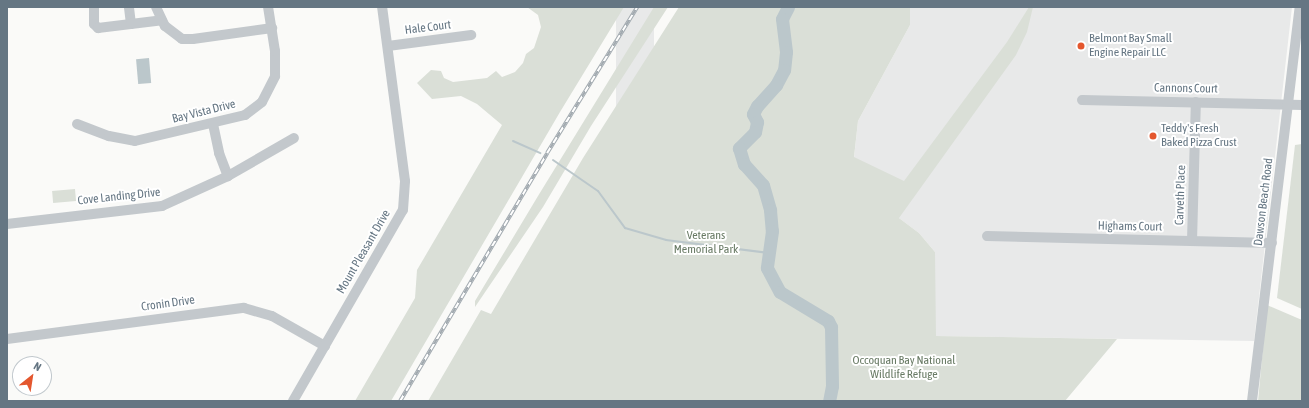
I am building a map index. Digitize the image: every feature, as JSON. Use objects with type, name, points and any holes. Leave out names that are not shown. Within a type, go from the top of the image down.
[{"type":"street","points":[[94,7],[95,26],[131,24],[162,20]]},
{"type":"street","points":[[129,7],[131,24]]},
{"type":"street","points":[[156,7],[162,20],[170,31],[187,40],[272,28]]},
{"type":"street","name":"Bay Vista Drive","points":[[77,124],[109,136],[136,141],[213,124],[245,115],[268,94],[276,66],[268,7]]},
{"type":"street","name":"Mount Pleasant Drive","points":[[293,401],[399,220],[405,199],[405,181],[382,7]]},
{"type":"street","name":"Dawson Beach Road","points":[[1252,401],[1300,7]]},
{"type":"street","name":"Hale Court","points":[[388,46],[471,35]]},
{"type":"street","name":"Cannons Court","points":[[1082,100],[1302,105]]},
{"type":"street","name":"Carveth Place","points":[[1192,241],[1196,102]]},
{"type":"street","points":[[213,124],[219,153],[228,176]]},
{"type":"street","name":"Cove Landing Drive","points":[[7,224],[162,206],[228,176],[294,138]]},
{"type":"street","name":"Highams Court","points":[[987,236],[1272,243]]},
{"type":"street","name":"Cronin Drive","points":[[7,339],[244,308],[272,316],[325,346]]},
{"type":"shaded area","points":[[616,7],[654,7],[654,401],[616,401]]},
{"type":"shaded area","points":[[910,7],[1292,7],[1254,341],[935,336],[935,252],[919,233],[899,218],[854,158],[858,121],[910,25]]},
{"type":"shaded area","points":[[149,58],[151,83],[138,84],[136,59]]},
{"type":"green space","points":[[527,7],[624,7],[560,112],[391,401],[355,401],[415,298],[417,270],[502,125],[477,104],[461,96],[432,99],[417,83],[431,70],[441,71],[444,78],[453,82],[487,78],[496,71],[502,77],[515,72],[523,63],[526,54],[534,48],[541,27],[538,15]]},
{"type":"green space","points":[[654,7],[668,7],[591,126],[543,207],[475,307],[475,301]]},
{"type":"green space","name":"Veterans Memorial Park","points":[[679,7],[910,7],[910,25],[858,121],[854,157],[904,181],[1007,42],[1029,7],[1033,7],[1027,32],[1016,55],[899,218],[919,233],[935,252],[936,336],[1117,339],[1065,401],[428,401],[481,310],[491,314],[583,158]]},
{"type":"green space","points":[[1302,144],[1302,309],[1277,298],[1295,145]]},
{"type":"green space","points":[[75,189],[76,201],[53,203],[52,191]]},
{"type":"green space","points":[[1267,305],[1302,320],[1302,401],[1258,401]]},
{"type":"waterway","points":[[788,7],[782,19],[786,52],[784,70],[776,85],[757,106],[753,114],[757,122],[755,132],[739,148],[744,164],[763,185],[770,210],[772,231],[767,268],[780,292],[828,321],[831,327],[832,386],[829,401]]},
{"type":"waterway","points":[[513,141],[540,153]]},
{"type":"waterway","points":[[553,160],[598,191],[625,228],[666,240],[769,253]]},
{"type":"railway","points":[[400,401],[547,153],[637,7]]},
{"type":"place","name":"Belmont Bay Small Engine Repair LLC","points":[[1081,46]]},
{"type":"place","name":"Teddy's Fresh Baked Pizza Crust","points":[[1153,136]]},
{"type":"park label","name":"Occoquan Bay National Wildlife Refuge","points":[[904,368]]}]
